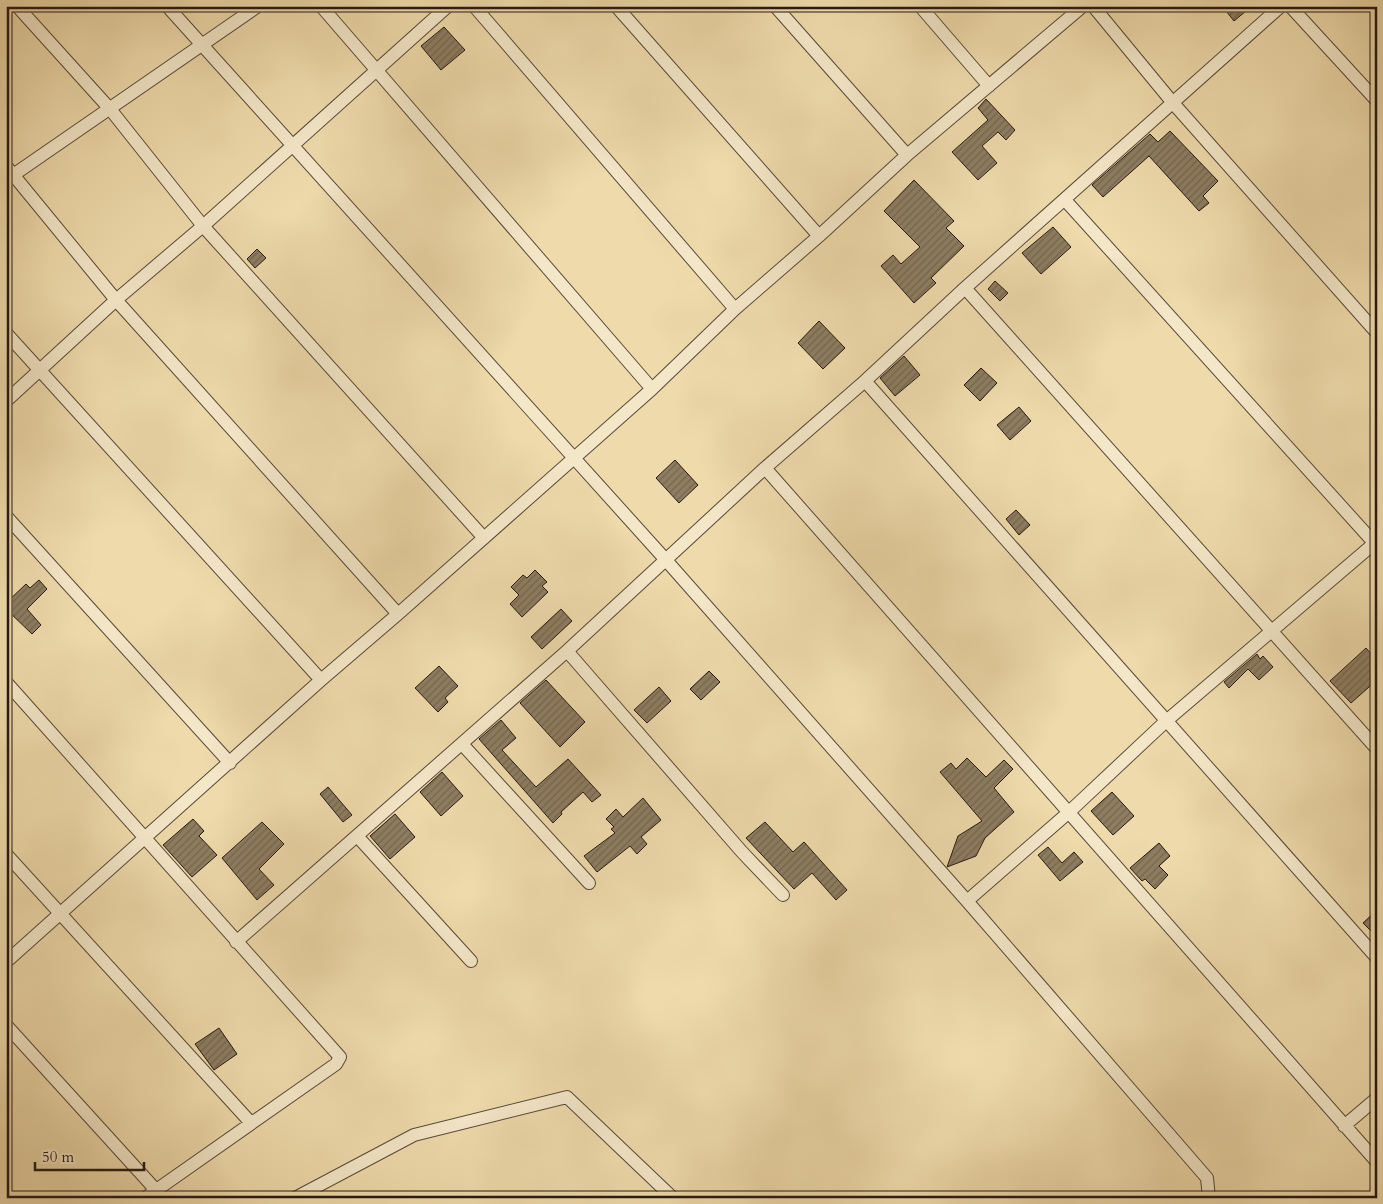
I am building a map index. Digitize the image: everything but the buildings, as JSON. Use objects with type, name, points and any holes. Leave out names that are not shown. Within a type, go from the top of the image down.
[{"type":"street","points":[[17,6],[110,108],[203,226],[484,538]]},
{"type":"street","points":[[167,6],[294,144],[573,459],[665,559],[967,901],[1207,1178],[1210,1198]]},
{"type":"street","points":[[258,6],[202,46],[9,174],[116,300],[398,614]]},
{"type":"street","points":[[321,6],[652,389]]},
{"type":"street","points":[[6,401],[116,300],[203,226],[448,6]]},
{"type":"street","points":[[474,6],[735,309]]},
{"type":"street","points":[[616,6],[819,236]]},
{"type":"street","points":[[775,6],[907,156]]},
{"type":"street","points":[[920,6],[989,86]]},
{"type":"street","points":[[6,962],[321,680],[652,389],[735,309],[907,156],[1083,6]]},
{"type":"street","points":[[1093,6],[1173,104],[1377,333]]},
{"type":"street","points":[[236,942],[568,651],[765,468],[865,381],[965,288],[1281,6]]},
{"type":"street","points":[[1290,6],[1377,101]]},
{"type":"street","points":[[967,901],[1068,813],[1165,722],[1376,544],[1065,200]]},
{"type":"street","points":[[965,288],[1273,630],[1377,749]]},
{"type":"street","points":[[6,333],[321,680]]},
{"type":"street","points":[[865,381],[1165,722],[1377,958]]},
{"type":"street","points":[[765,468],[1377,1162]]},
{"type":"street","points":[[6,516],[230,763]]},
{"type":"street","points":[[568,651],[742,852],[783,895]]},
{"type":"street","points":[[6,682],[340,1057],[336,1064],[150,1194],[6,1025]]},
{"type":"street","points":[[462,744],[589,883]]},
{"type":"street","points":[[356,836],[472,961]]},
{"type":"street","points":[[6,854],[251,1123]]},
{"type":"street","points":[[295,1198],[414,1135],[568,1097],[673,1198]]},
{"type":"street","points":[[1344,1126],[1377,1098]]},
{"type":"street","points":[[6,1195],[9,1198]]}]
